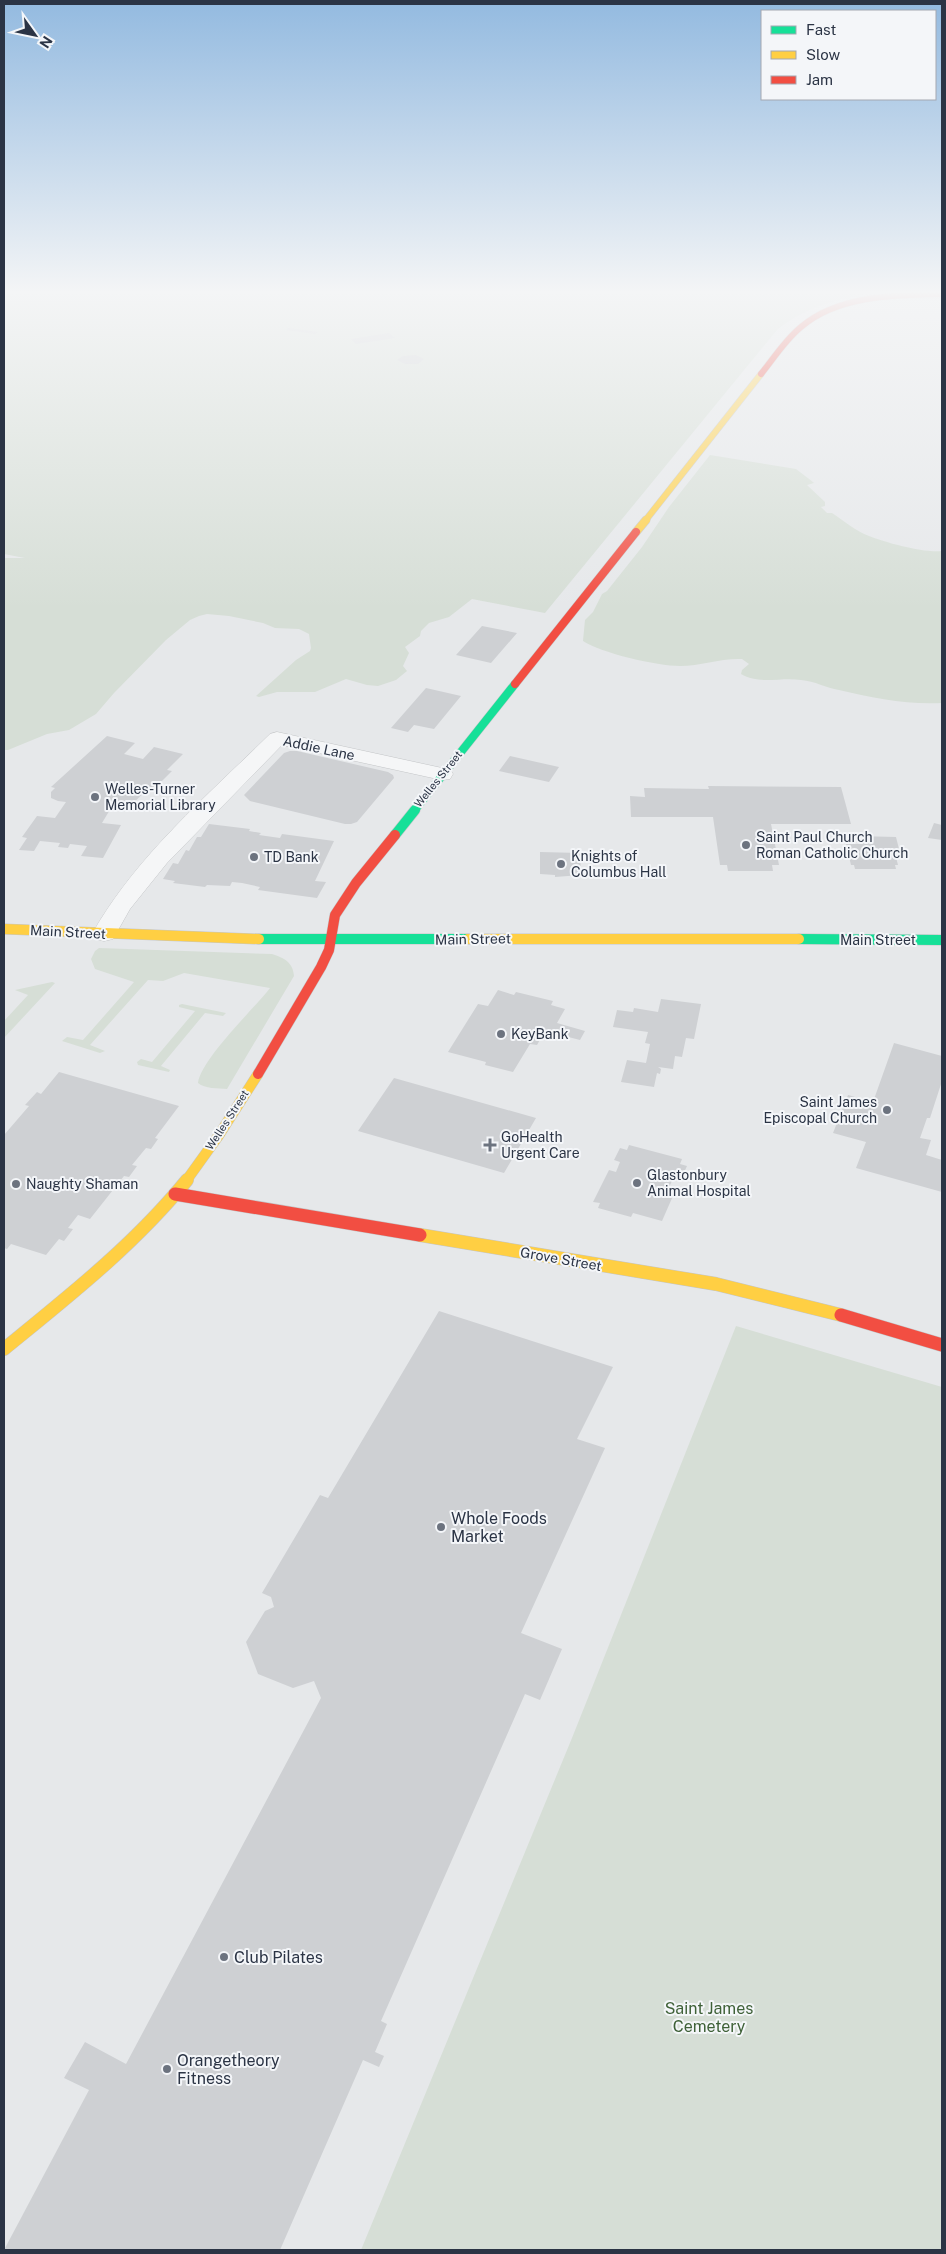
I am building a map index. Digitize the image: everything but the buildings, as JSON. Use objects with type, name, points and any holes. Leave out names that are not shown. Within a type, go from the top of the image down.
[{"type":"street","name":"Welles Street","points":[[4,1349],[70,1296],[124,1246],[174,1194],[208,1150],[236,1107],[321,967],[331,940],[335,914],[366,869],[742,398]]},
{"type":"street","name":"Addie Lane","points":[[104,934],[119,907],[159,858],[277,738],[442,774]]},
{"type":"street","name":"Main Street","points":[[4,929],[104,934],[331,940],[576,938],[942,940]]},
{"type":"street","name":"Grove Street","points":[[174,1194],[716,1284],[829,1311],[942,1345]]},
{"type":"green space","points":[[4,398],[721,398],[545,613],[472,599],[449,617],[429,623],[421,631],[420,636],[405,647],[409,653],[403,666],[407,671],[396,680],[378,686],[346,679],[315,692],[277,692],[259,697],[256,696],[296,660],[310,651],[309,634],[299,629],[275,628],[263,623],[229,616],[207,614],[190,620],[166,640],[96,714],[69,730],[47,734],[4,750],[4,558],[25,558],[4,554]]},
{"type":"green space","points":[[710,455],[796,469],[814,483],[807,485],[825,502],[825,506],[821,507],[827,513],[832,513],[859,531],[877,539],[905,547],[942,551],[942,703],[903,702],[877,698],[793,679],[755,679],[741,674],[742,670],[749,664],[742,659],[688,666],[658,664],[616,654],[591,646],[583,641],[585,620],[593,612],[602,594],[607,591],[642,547],[669,507]]},
{"type":"green space","points":[[99,948],[272,954],[290,964],[294,976],[227,1089],[212,1088],[198,1083],[201,1073],[229,1034],[270,988],[184,973],[163,981],[148,980],[90,1045],[105,1051],[100,1053],[62,1041],[67,1037],[83,1040],[134,982],[95,969],[91,959]]},
{"type":"green space","points":[[52,982],[55,983],[4,1038],[4,1021],[28,995],[15,990]]},
{"type":"green space","points":[[182,1004],[226,1013],[223,1016],[205,1013],[161,1066],[170,1070],[169,1072],[138,1065],[137,1062],[141,1059],[152,1062],[195,1011],[179,1007]]},
{"type":"green space","name":"Saint James Cemetery","points":[[736,1326],[942,1387],[942,2250],[361,2250],[572,1738]]},
{"type":"traffic: fast","points":[[395,835],[515,684]]},
{"type":"traffic: fast","points":[[259,939],[468,939]]},
{"type":"traffic: fast","points":[[799,939],[942,940]]},
{"type":"traffic: slow","points":[[636,532],[742,398]]},
{"type":"traffic: slow","points":[[4,929],[259,939]]},
{"type":"traffic: slow","points":[[468,939],[799,939]]},
{"type":"traffic: slow","points":[[4,1349],[116,1256],[157,1215],[209,1150],[258,1074]]},
{"type":"traffic: slow","points":[[420,1235],[716,1284],[841,1315]]},
{"type":"traffic: jam","points":[[515,684],[636,532]]},
{"type":"traffic: jam","points":[[258,1074],[321,967],[329,950],[335,915],[356,883],[395,835]]},
{"type":"traffic: jam","points":[[175,1194],[420,1235]]},
{"type":"traffic: jam","points":[[841,1315],[942,1345]]},
{"type":"place","name":"Welles-Turner Memorial Library","points":[[95,797]]},
{"type":"place","name":"Saint Paul Church Roman Catholic Church","points":[[746,845]]},
{"type":"place","name":"TD Bank","points":[[254,857]]},
{"type":"place","name":"Knights of Columbus Hall","points":[[561,864]]},
{"type":"place","name":"KeyBank","points":[[501,1034]]},
{"type":"place","name":"Saint James Episcopal Church","points":[[887,1110]]},
{"type":"place","name":"GoHealth Urgent Care","points":[[490,1145]]},
{"type":"place","name":"Glastonbury Animal Hospital","points":[[637,1183]]},
{"type":"place","name":"Naughty Shaman","points":[[16,1184]]},
{"type":"place","name":"Whole Foods Market","points":[[441,1527]]},
{"type":"place","name":"Club Pilates","points":[[224,1957]]},
{"type":"place","name":"Orangetheory Fitness","points":[[167,2069]]}]
